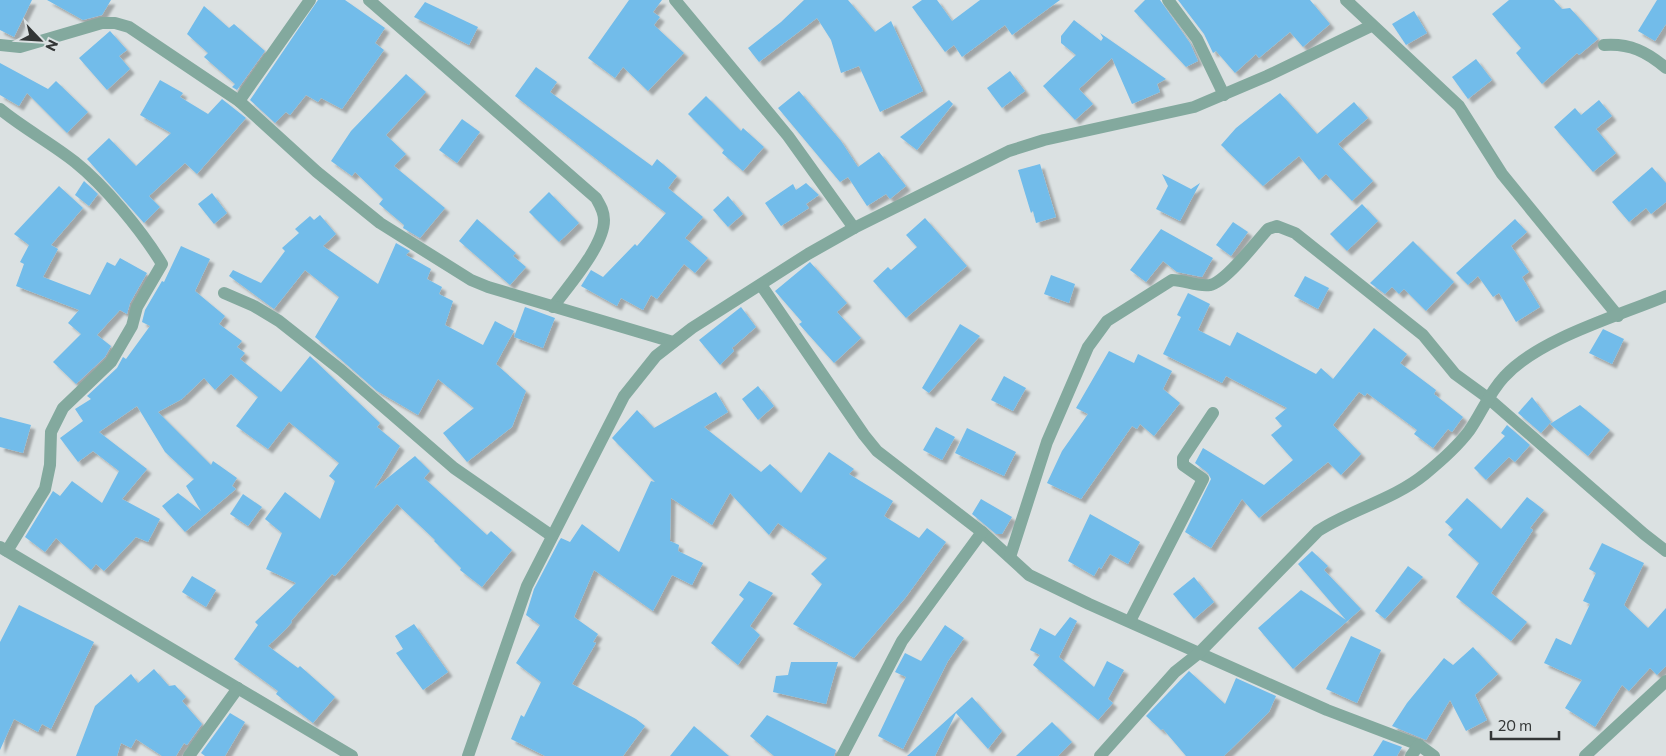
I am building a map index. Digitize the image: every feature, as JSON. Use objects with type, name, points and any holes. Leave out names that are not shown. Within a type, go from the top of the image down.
[{"type":"street","points":[[239,101],[310,0]]},
{"type":"street","points":[[369,0],[596,198],[605,219],[598,242],[553,307]]},
{"type":"street","points":[[675,0],[788,136],[854,228]]},
{"type":"street","points":[[1168,0],[1197,39],[1224,95]]},
{"type":"street","points":[[1346,0],[1371,26],[1443,89],[1459,106],[1502,174],[1618,316]]},
{"type":"street","points":[[0,45],[20,47],[87,26],[115,23],[129,27],[239,101],[350,201],[403,239],[471,280],[488,288],[673,342]]},
{"type":"street","points":[[468,756],[518,607],[552,536],[624,396],[640,373],[673,342],[808,254],[854,228],[1027,145],[1153,118],[1194,107],[1224,95],[1371,26]]},
{"type":"street","points":[[1604,45],[1621,44],[1639,49],[1666,68]]},
{"type":"street","points":[[0,109],[76,163],[107,195],[151,246],[162,264],[137,307],[132,326],[111,362],[63,408],[51,432],[50,465],[45,489],[3,549],[352,756]]},
{"type":"street","points":[[1010,557],[1047,442],[1081,361],[1097,333],[1107,321],[1172,280],[1181,280],[1203,286],[1220,281],[1268,229],[1277,226],[1295,233],[1404,319],[1432,344],[1455,374],[1488,398],[1644,534],[1666,550]]},
{"type":"street","points":[[761,285],[877,450],[982,532],[1029,575],[1327,710],[1419,745],[1434,756]]},
{"type":"street","points":[[224,294],[254,306],[279,321],[341,370],[454,468],[552,536]]},
{"type":"street","points":[[1100,756],[1176,672],[1198,653],[1318,532],[1335,520],[1402,490],[1425,474],[1459,443],[1504,377],[1534,354],[1571,335],[1666,296]]},
{"type":"street","points":[[1130,621],[1203,479],[1183,465],[1183,458],[1213,413]]},
{"type":"street","points":[[842,756],[902,641],[982,532]]},
{"type":"street","points":[[1585,756],[1666,681]]},
{"type":"street","points":[[189,756],[238,688]]},
{"type":"street","points":[[1411,756],[1419,745]]},
{"type":"building","points":[[0,0],[32,0],[14,37],[0,30]]},
{"type":"building","points":[[47,0],[111,0],[102,15],[83,20]]},
{"type":"building","points":[[318,0],[345,0],[385,28],[375,43],[384,50],[342,109],[321,98],[318,102],[306,95],[290,115],[286,112],[275,123],[250,100]]},
{"type":"building","points":[[629,0],[662,0],[653,12],[660,17],[654,25],[684,53],[648,91],[623,67],[615,78],[588,58]]},
{"type":"building","points":[[804,0],[848,0],[875,32],[891,21],[923,91],[880,112],[859,66],[841,73],[831,40],[817,18],[759,62],[748,48],[781,22]]},
{"type":"building","points":[[922,0],[937,0],[952,21],[980,0],[1060,0],[1012,35],[1005,25],[962,57],[954,45],[945,52],[912,7]]},
{"type":"building","points":[[1145,0],[1160,0],[1190,43],[1198,61],[1186,67],[1134,11]]},
{"type":"building","points":[[1178,0],[1310,0],[1330,24],[1303,47],[1290,32],[1259,58],[1256,54],[1235,73],[1216,51],[1213,53],[1204,34]]},
{"type":"building","points":[[1509,0],[1554,0],[1562,9],[1570,8],[1598,39],[1579,55],[1577,53],[1542,84],[1516,53],[1521,48],[1492,14]]},
{"type":"building","points":[[1657,0],[1666,0],[1666,24],[1655,41],[1638,31]]},
{"type":"building","points":[[425,2],[478,27],[469,45],[414,17]]},
{"type":"building","points":[[204,6],[229,28],[234,24],[265,51],[237,90],[232,87],[235,84],[204,57],[208,53],[187,34]]},
{"type":"building","points":[[1414,11],[1427,33],[1406,45],[1392,24]]},
{"type":"building","points":[[1074,20],[1101,41],[1103,38],[1100,33],[1166,79],[1157,84],[1160,92],[1132,104],[1112,58],[1079,89],[1093,104],[1075,120],[1043,86],[1076,55],[1061,43],[1061,36]]},
{"type":"building","points":[[110,31],[127,50],[119,56],[130,69],[107,90],[79,58]]},
{"type":"building","points":[[1476,59],[1492,80],[1468,99],[1452,77]]},
{"type":"building","points":[[0,63],[48,89],[56,81],[88,112],[67,133],[27,93],[19,106],[0,95]]},
{"type":"building","points":[[536,67],[557,82],[550,92],[652,166],[657,159],[677,176],[668,188],[703,217],[685,238],[708,258],[695,273],[684,264],[657,299],[651,295],[643,310],[621,298],[617,306],[581,286],[591,270],[603,277],[635,244],[637,246],[666,213],[515,96]]},
{"type":"building","points":[[1010,71],[1025,91],[1002,108],[987,88]]},
{"type":"building","points":[[406,74],[426,92],[386,135],[406,154],[394,166],[445,208],[420,238],[403,228],[404,225],[379,204],[383,199],[355,172],[352,176],[331,161],[351,131]]},
{"type":"building","points":[[160,80],[183,93],[180,97],[208,114],[222,99],[246,118],[197,174],[185,163],[149,196],[160,207],[144,223],[87,159],[109,138],[136,166],[171,133],[140,115]]},
{"type":"building","points":[[799,91],[841,141],[858,167],[879,152],[906,186],[890,199],[886,194],[867,206],[848,177],[840,182],[778,108]]},
{"type":"building","points":[[1280,93],[1317,134],[1354,102],[1368,118],[1338,144],[1373,181],[1352,201],[1326,174],[1319,180],[1299,156],[1263,186],[1221,145],[1236,128]]},
{"type":"building","points":[[706,96],[741,131],[743,128],[764,147],[743,171],[722,153],[724,150],[688,114]]},
{"type":"building","points":[[949,100],[953,104],[917,150],[900,137]]},
{"type":"building","points":[[1599,100],[1612,116],[1596,129],[1616,153],[1593,172],[1554,127],[1575,108],[1581,115]]},
{"type":"building","points":[[462,119],[480,132],[457,163],[439,150]]},
{"type":"building","points":[[1040,164],[1056,217],[1036,223],[1033,211],[1031,213],[1018,170]]},
{"type":"building","points":[[1652,167],[1666,183],[1666,202],[1651,214],[1646,208],[1629,222],[1612,202]]},
{"type":"building","points":[[1162,174],[1191,189],[1200,183],[1180,221],[1156,209],[1168,186]]},
{"type":"building","points":[[84,181],[98,194],[89,206],[75,195]]},
{"type":"building","points":[[806,183],[819,195],[806,204],[809,208],[781,226],[765,203],[793,184],[796,190]]},
{"type":"building","points":[[59,186],[83,208],[51,245],[58,249],[43,277],[90,295],[107,262],[115,266],[120,258],[147,273],[130,303],[127,314],[120,310],[97,335],[111,346],[105,357],[76,384],[53,362],[81,334],[68,323],[79,310],[16,286],[24,264],[20,262],[29,245],[14,234]]},
{"type":"building","points":[[549,192],[579,223],[559,242],[529,212]]},
{"type":"building","points":[[212,193],[227,213],[214,224],[198,204]]},
{"type":"building","points":[[728,196],[743,214],[728,227],[713,210]]},
{"type":"building","points":[[1362,204],[1378,221],[1347,251],[1330,234]]},
{"type":"building","points":[[320,215],[336,234],[323,246],[378,284],[396,243],[410,251],[406,255],[431,269],[427,279],[442,287],[439,294],[453,301],[445,325],[483,345],[495,321],[514,331],[496,364],[526,391],[512,427],[467,462],[443,433],[474,408],[438,379],[418,415],[377,391],[315,337],[339,297],[305,270],[274,309],[229,276],[233,270],[261,283],[285,251],[282,248],[299,233],[295,229],[310,216],[314,220]]},
{"type":"building","points":[[925,218],[967,266],[906,318],[873,281],[888,267],[891,270],[917,247],[906,235]]},
{"type":"building","points":[[477,219],[516,253],[513,256],[526,267],[510,285],[459,241]]},
{"type":"building","points":[[1515,219],[1527,232],[1511,246],[1529,272],[1522,277],[1540,307],[1516,322],[1499,293],[1493,297],[1478,276],[1468,285],[1456,273]]},
{"type":"building","points":[[1233,222],[1248,232],[1231,256],[1216,245]]},
{"type":"building","points":[[1161,229],[1213,258],[1202,277],[1177,272],[1163,261],[1146,282],[1130,270]]},
{"type":"building","points":[[1413,241],[1454,282],[1426,311],[1404,289],[1399,294],[1392,287],[1385,294],[1370,283]]},
{"type":"building","points":[[181,246],[210,259],[195,291],[225,316],[219,324],[242,341],[237,347],[245,353],[240,359],[281,392],[310,356],[380,423],[377,427],[400,446],[374,489],[415,456],[430,471],[424,478],[487,535],[491,531],[512,550],[482,587],[460,570],[461,568],[435,540],[397,504],[335,576],[332,574],[285,630],[268,646],[298,668],[300,666],[335,697],[313,723],[276,694],[278,691],[234,659],[258,625],[255,622],[296,583],[266,569],[282,533],[265,519],[285,492],[320,519],[335,481],[329,476],[339,463],[289,422],[268,449],[236,426],[258,397],[231,374],[215,390],[204,378],[182,399],[158,412],[211,465],[213,461],[237,478],[232,486],[236,489],[185,532],[162,506],[178,493],[201,511],[186,486],[194,479],[165,452],[137,406],[99,432],[147,469],[122,499],[160,519],[148,542],[136,537],[104,571],[96,564],[91,570],[56,538],[45,552],[25,537],[53,491],[60,496],[72,481],[102,503],[119,471],[93,451],[78,462],[60,438],[83,421],[75,409],[91,399],[87,396],[117,368],[123,357],[126,359],[150,326],[142,322],[145,310],[162,281],[164,282]]},
{"type":"building","points":[[810,262],[847,303],[837,312],[861,338],[834,363],[799,324],[802,322],[775,291]]},
{"type":"building","points":[[1051,275],[1075,284],[1069,303],[1044,294]]},
{"type":"building","points":[[1305,276],[1329,288],[1318,309],[1294,296]]},
{"type":"building","points":[[1188,293],[1210,304],[1198,330],[1230,346],[1237,332],[1316,374],[1321,368],[1333,379],[1374,328],[1407,354],[1400,363],[1436,390],[1434,394],[1463,417],[1452,432],[1448,429],[1433,448],[1414,434],[1417,430],[1367,393],[1365,396],[1359,392],[1333,425],[1361,454],[1341,475],[1328,462],[1259,518],[1242,499],[1211,548],[1185,532],[1211,479],[1208,473],[1195,463],[1203,448],[1264,485],[1293,460],[1271,435],[1282,426],[1275,418],[1287,408],[1226,376],[1222,383],[1163,354],[1181,317],[1177,315]]},
{"type":"building","points":[[525,307],[555,318],[543,348],[514,337]]},
{"type":"building","points":[[741,307],[756,327],[732,348],[734,351],[720,365],[699,340]]},
{"type":"building","points":[[960,324],[980,336],[929,393],[922,388]]},
{"type":"building","points":[[1603,329],[1624,339],[1612,364],[1589,353]]},
{"type":"building","points":[[1109,351],[1134,363],[1138,354],[1172,371],[1163,389],[1180,403],[1154,436],[1140,424],[1137,429],[1132,426],[1081,499],[1047,483],[1062,451],[1088,414],[1076,408]]},
{"type":"building","points":[[1004,376],[1026,388],[1013,411],[991,400]]},
{"type":"building","points":[[758,386],[774,406],[758,420],[742,399]]},
{"type":"building","points":[[716,392],[728,412],[704,427],[761,472],[770,464],[801,493],[829,452],[854,469],[849,474],[893,501],[884,516],[919,538],[927,528],[946,542],[906,597],[854,658],[793,624],[822,584],[811,574],[827,558],[778,523],[769,535],[730,493],[712,525],[671,498],[670,541],[679,545],[678,551],[703,563],[692,585],[672,575],[653,611],[594,570],[574,617],[598,634],[593,642],[596,643],[572,684],[636,719],[645,726],[623,756],[545,756],[511,739],[521,715],[524,717],[541,682],[516,663],[540,625],[526,615],[534,589],[559,541],[561,538],[570,542],[582,524],[619,552],[651,481],[655,482],[612,438],[637,410],[654,428]]},
{"type":"building","points":[[1532,397],[1551,422],[1541,433],[1518,413]]},
{"type":"building","points":[[1580,405],[1610,430],[1588,456],[1550,424]]},
{"type":"building","points":[[0,417],[31,425],[23,453],[0,447]]},
{"type":"building","points":[[1507,425],[1530,445],[1515,462],[1509,457],[1486,480],[1474,468],[1505,436],[1501,433]]},
{"type":"building","points":[[936,427],[955,437],[942,460],[923,450]]},
{"type":"building","points":[[967,428],[1016,452],[1004,476],[955,453]]},
{"type":"building","points":[[243,494],[262,507],[248,526],[230,514]]},
{"type":"building","points":[[1527,497],[1544,510],[1530,528],[1533,530],[1491,593],[1527,622],[1511,641],[1456,597],[1479,563],[1448,535],[1453,529],[1445,522],[1467,498],[1501,529]]},
{"type":"building","points":[[981,499],[1012,517],[1002,534],[996,534],[972,514]]},
{"type":"building","points":[[1090,514],[1140,542],[1128,564],[1110,554],[1101,569],[1099,567],[1094,576],[1068,561]]},
{"type":"building","points":[[1602,543],[1644,563],[1624,605],[1648,628],[1666,608],[1666,666],[1657,675],[1650,668],[1629,691],[1622,685],[1595,727],[1565,708],[1582,680],[1544,663],[1556,638],[1571,645],[1590,604],[1583,601],[1596,573],[1589,569]]},
{"type":"building","points":[[1312,551],[1328,566],[1324,570],[1361,609],[1293,669],[1258,628],[1301,590],[1346,620],[1298,564]]},
{"type":"building","points":[[1408,566],[1423,577],[1385,619],[1375,611]]},
{"type":"building","points":[[192,576],[216,590],[206,607],[182,592]]},
{"type":"building","points":[[1194,577],[1214,602],[1194,619],[1173,594]]},
{"type":"building","points":[[749,581],[773,593],[750,626],[760,635],[738,665],[711,643],[744,599],[739,595]]},
{"type":"building","points":[[19,605],[94,642],[51,729],[42,724],[38,732],[14,719],[0,750],[0,642]]},
{"type":"building","points":[[1070,617],[1077,621],[1059,657],[1094,687],[1107,661],[1124,670],[1108,699],[1113,703],[1098,720],[1033,665],[1040,655],[1030,650],[1040,628],[1055,636]]},
{"type":"building","points":[[414,624],[448,672],[423,690],[396,653],[403,649],[395,636]]},
{"type":"building","points":[[945,625],[964,638],[948,661],[903,749],[878,736],[906,677],[895,672],[905,653],[921,661]]},
{"type":"building","points":[[1351,636],[1381,650],[1357,703],[1326,689]]},
{"type":"building","points":[[1473,647],[1498,674],[1475,695],[1487,720],[1466,731],[1450,700],[1426,740],[1392,726],[1407,703],[1444,658],[1453,665]]},
{"type":"building","points":[[791,662],[838,662],[826,704],[773,692],[776,676],[788,675]]},
{"type":"building","points":[[154,669],[169,686],[175,685],[186,697],[182,701],[202,724],[187,745],[184,743],[176,756],[162,756],[136,739],[131,748],[121,743],[117,756],[76,756],[95,706],[131,674],[138,683]]},
{"type":"building","points":[[1189,671],[1225,704],[1236,678],[1276,696],[1269,712],[1224,756],[1186,756],[1163,729],[1161,730],[1146,716]]},
{"type":"building","points":[[972,697],[1002,731],[988,749],[956,713],[935,756],[907,756]]},
{"type":"building","points":[[230,713],[245,722],[225,756],[205,756],[201,753]]},
{"type":"building","points":[[767,715],[836,750],[834,756],[774,756],[750,736]]},
{"type":"building","points":[[1052,722],[1072,742],[1058,756],[1016,756]]},
{"type":"building","points":[[694,726],[729,756],[670,756]]},
{"type":"building","points":[[1383,740],[1402,747],[1397,756],[1373,756]]}]
